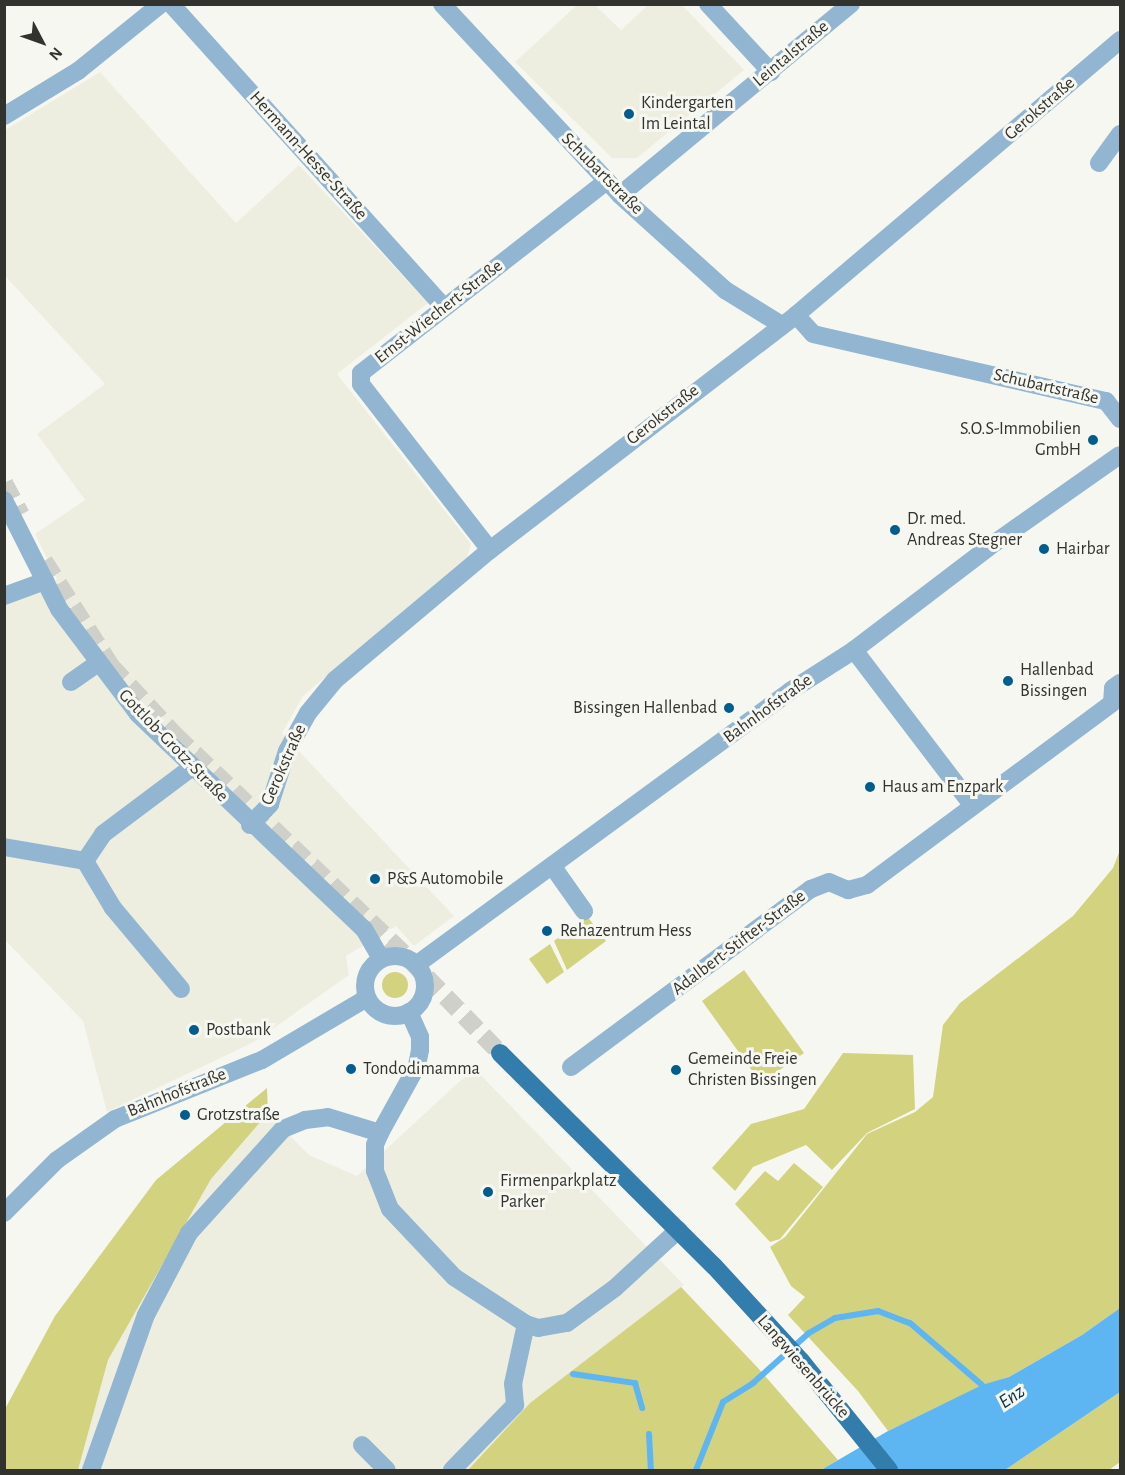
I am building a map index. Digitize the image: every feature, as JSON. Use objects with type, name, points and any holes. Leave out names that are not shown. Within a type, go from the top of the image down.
[{"type":"main road","name":"Langwiesenbrücke","points":[[500,1053],[714,1266],[801,1361],[889,1470]]},
{"type":"street","points":[[4,116],[78,71],[161,4]]},
{"type":"street","name":"Hermann-Hesse-Straße","points":[[171,4],[444,307]]},
{"type":"street","name":"Schubartstraße","points":[[442,4],[620,195],[725,290],[780,324]]},
{"type":"street","points":[[708,4],[771,72]]},
{"type":"street","name":"Leintalstraße","points":[[620,195],[851,4]]},
{"type":"street","name":"Gerokstraße","points":[[250,825],[270,804],[287,751],[308,713],[335,680],[490,550],[780,324],[796,315],[1120,40]]},
{"type":"street","points":[[1098,163],[1120,134]]},
{"type":"street","name":"Ernst-Wiechert-Straße","points":[[490,550],[360,384],[361,374],[607,181]]},
{"type":"street","name":"Schubartstraße","points":[[796,315],[813,334],[1106,401],[1120,419]]},
{"type":"street","name":"Bahnhofstraße","points":[[416,965],[553,867],[790,691],[854,650],[996,542],[1120,455]]},
{"type":"street","name":"Gottlob-Grotz-Straße","points":[[4,501],[59,609],[97,664],[138,714],[250,825],[364,929],[381,959]]},
{"type":"street","points":[[4,596],[45,581]]},
{"type":"street","points":[[854,650],[972,805]]},
{"type":"street","points":[[71,682],[97,664]]},
{"type":"street","name":"Adalbert-Stifter-Straße","points":[[570,1067],[811,889],[829,882],[848,890],[867,885],[972,805],[1116,706],[1113,688],[1120,683]]},
{"type":"street","points":[[85,861],[103,834],[191,768]]},
{"type":"street","points":[[4,847],[85,861]]},
{"type":"street","points":[[85,861],[112,908],[181,989]]},
{"type":"street","points":[[553,867],[584,911]]},
{"type":"street","points":[[400,956],[416,965],[424,990],[409,1012],[382,1013],[367,998],[365,980],[381,959],[400,956]]},
{"type":"street","name":"Bahnhofstraße","points":[[4,1213],[57,1160],[115,1119],[262,1060],[367,998]]},
{"type":"street","points":[[409,1012],[420,1037],[417,1066],[375,1145],[375,1171],[390,1209],[454,1277],[525,1324],[538,1328],[567,1323],[584,1313],[678,1230]]},
{"type":"street","points":[[91,1470],[146,1315],[189,1233],[283,1129],[304,1120],[328,1117],[380,1133]]},
{"type":"street","points":[[453,1470],[515,1405],[513,1384],[525,1324]]},
{"type":"street","points":[[362,1445],[387,1470]]},
{"type":"shaded area","name":"Kindergarten Im Leintal","points":[[681,4],[744,70],[637,158],[612,158],[515,62],[577,5],[595,5],[621,30],[648,5]]},
{"type":"shaded area","points":[[100,72],[236,223],[299,165],[428,303],[337,374],[471,544],[467,557],[303,696],[282,733],[454,916],[414,946],[396,926],[346,956],[349,975],[254,1042],[107,1112],[83,1021],[4,939],[5,599],[57,579],[35,534],[85,500],[37,434],[105,384],[5,276],[5,130]]},
{"type":"shaded area","points":[[1120,850],[1120,1308],[1082,1335],[1009,1377],[979,1387],[888,1431],[858,1391],[788,1315],[805,1297],[791,1286],[770,1247],[785,1237],[867,1134],[915,1112],[933,1097],[943,1025],[960,1003],[1073,916],[1113,868]]},
{"type":"shaded area","points":[[587,916],[606,941],[567,970],[554,941]]},
{"type":"shaded area","points":[[550,944],[564,972],[547,984],[529,959]]},
{"type":"shaded area","points":[[744,970],[804,1053],[761,1083],[702,1001]]},
{"type":"shaded area","points":[[395,972],[404,976],[408,985],[404,994],[395,998],[386,994],[382,985],[386,976]]},
{"type":"shaded area","points":[[843,1053],[913,1055],[915,1109],[867,1133],[832,1170],[806,1145],[753,1167],[735,1191],[712,1168],[751,1124],[804,1109]]},
{"type":"shaded area","points":[[474,1068],[684,1285],[530,1403],[468,1470],[78,1470],[108,1360],[211,1179],[268,1113],[309,1155],[357,1176]]},
{"type":"shaded area","points":[[267,1088],[268,1113],[211,1179],[108,1360],[78,1470],[5,1470],[5,1409],[55,1316],[156,1180]]},
{"type":"shaded area","points":[[794,1163],[823,1187],[780,1239],[770,1242],[735,1204],[765,1171],[778,1181]]},
{"type":"shaded area","points":[[681,1287],[758,1368],[838,1460],[821,1470],[468,1470],[530,1403]]},
{"type":"shaded area","points":[[1120,1392],[1120,1462],[1109,1470],[1005,1470]]},
{"type":"water","name":"Enz","points":[[1120,1308],[1120,1392],[1005,1470],[821,1470],[888,1431],[982,1385],[1009,1377],[1082,1335]]},
{"type":"waterway","points":[[696,1470],[723,1402],[753,1383],[809,1333],[835,1318],[878,1311],[910,1323],[982,1385]]},
{"type":"waterway","points":[[573,1374],[635,1383],[642,1408]]},
{"type":"waterway","points":[[649,1434],[651,1470]]},
{"type":"tunnel","points":[[4,483],[21,515]]},
{"type":"tunnel","points":[[44,561],[111,666],[175,735],[408,958],[500,1053]]},
{"type":"place","name":"Kindergarten Im Leintal","points":[[629,114]]},
{"type":"place","name":"S.O.S-Immobilien GmbH","points":[[1093,440]]},
{"type":"place","name":"Dr. med. Andreas Stegner","points":[[895,530]]},
{"type":"place","name":"Hairbar","points":[[1044,549]]},
{"type":"place","name":"Hallenbad Bissingen","points":[[1008,681]]},
{"type":"place","name":"Bissingen Hallenbad","points":[[729,708]]},
{"type":"place","name":"Haus am Enzpark","points":[[870,787]]},
{"type":"place","name":"P&S Automobile","points":[[375,879]]},
{"type":"place","name":"Rehazentrum Hess","points":[[547,931]]},
{"type":"place","name":"Postbank","points":[[194,1030]]},
{"type":"place","name":"Tondodimamma","points":[[351,1069]]},
{"type":"place","name":"Gemeinde Freie Christen Bissingen","points":[[676,1070]]},
{"type":"place","name":"Grotzstraße","points":[[185,1115]]},
{"type":"place","name":"Firmenparkplatz Parker","points":[[488,1192]]}]
